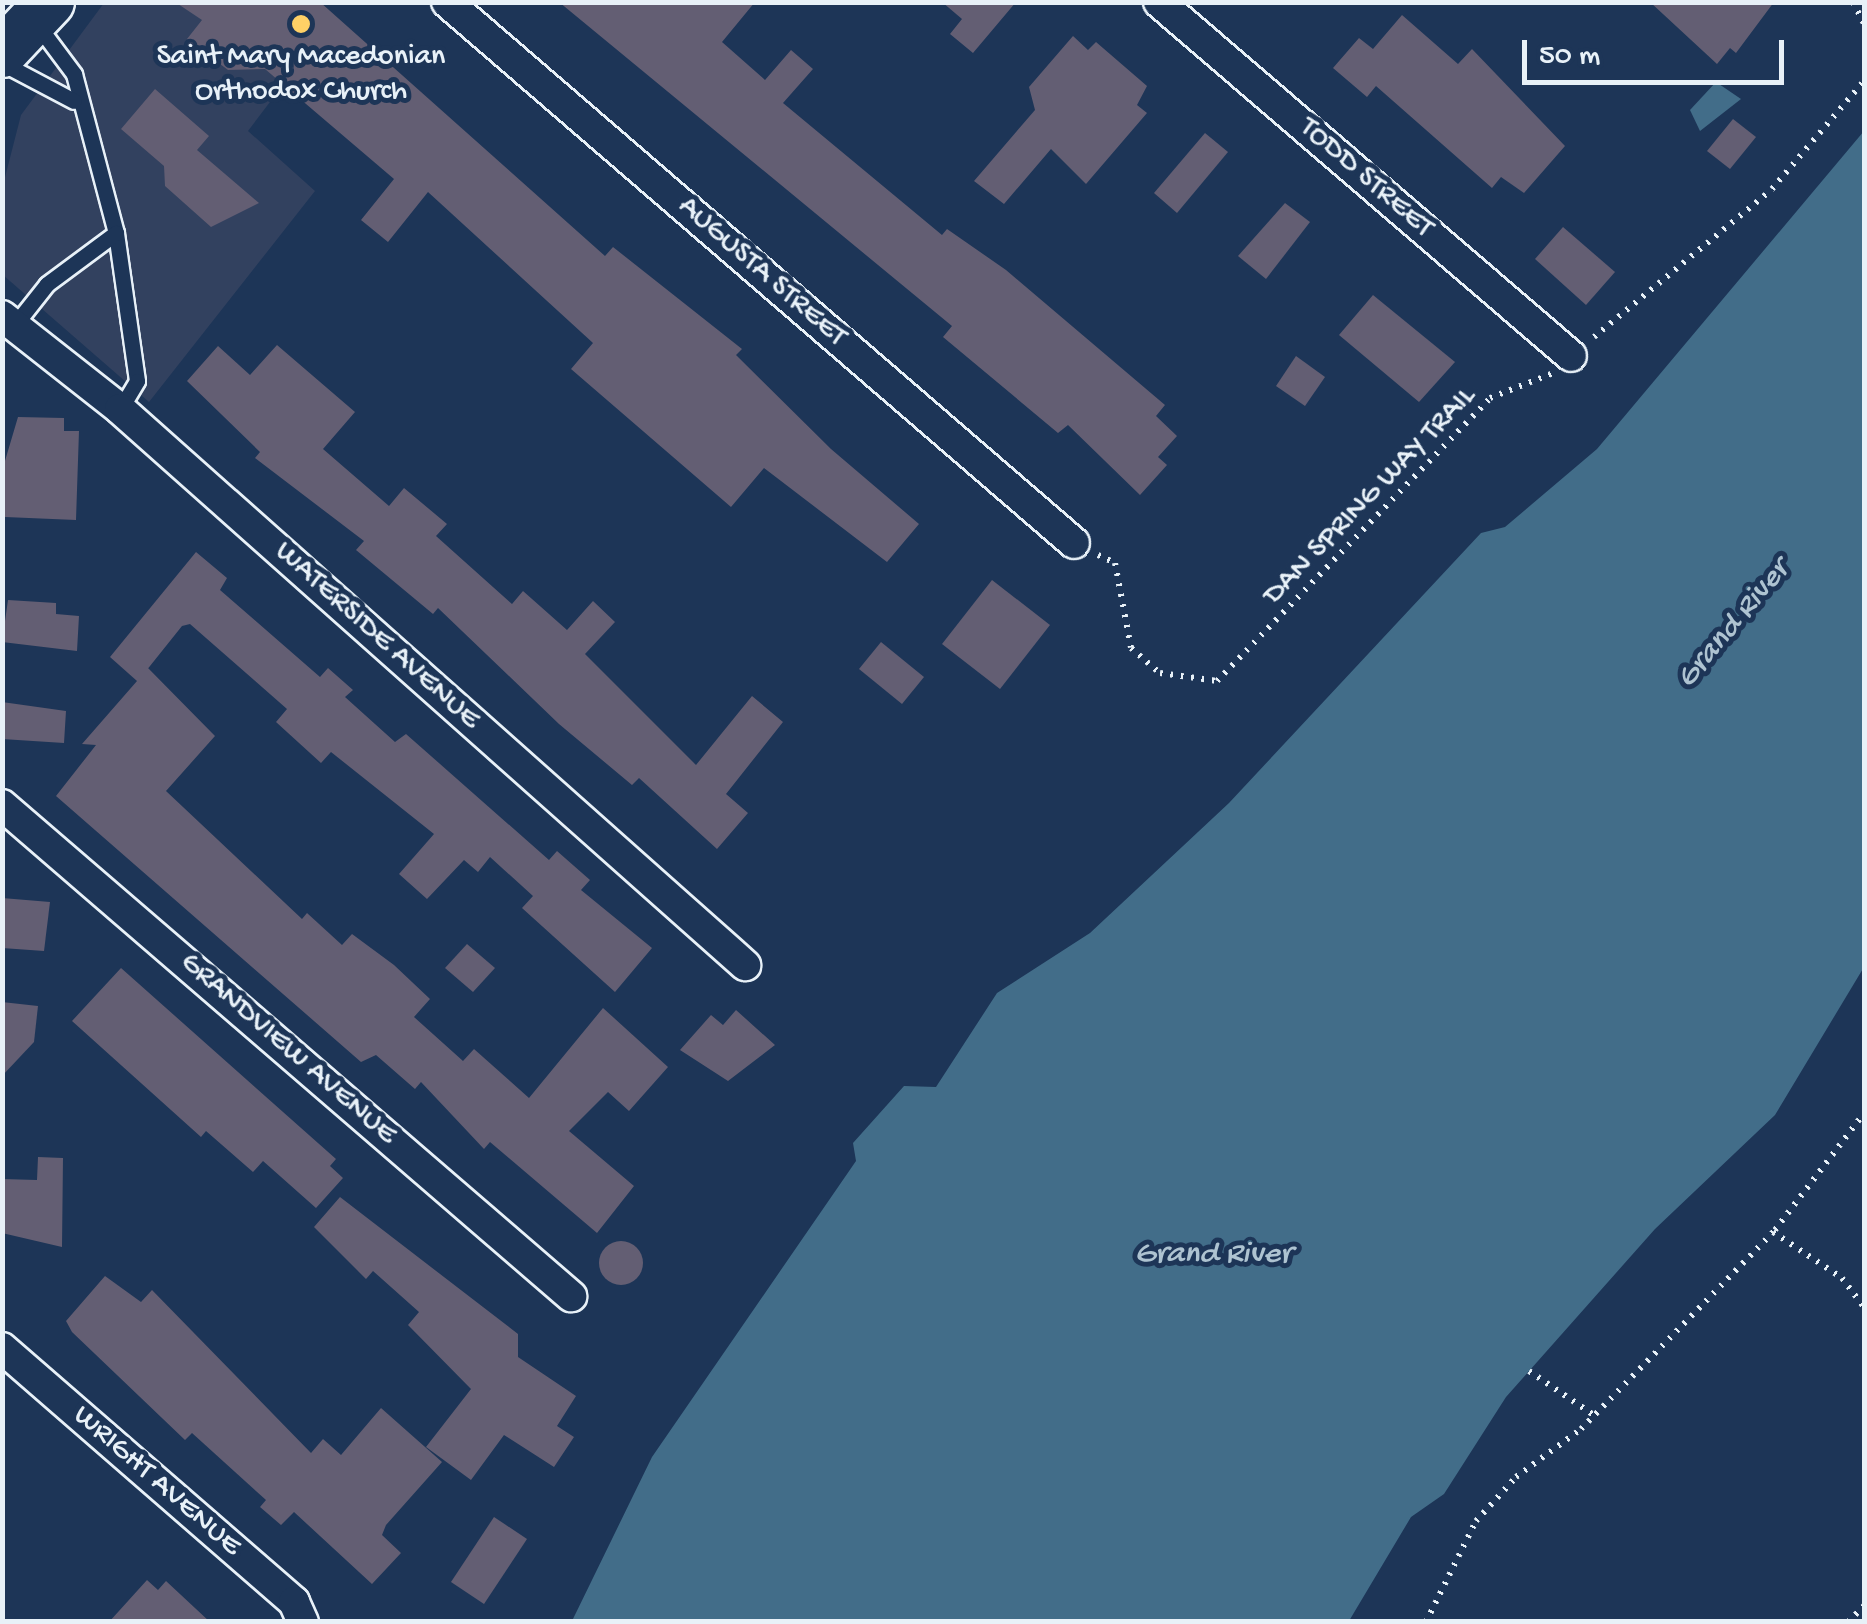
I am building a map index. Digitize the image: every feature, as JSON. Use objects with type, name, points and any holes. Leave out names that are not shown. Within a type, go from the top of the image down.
[{"type":"street","name":"AUGUSTA STREET","points":[[446,2],[1074,544]]},
{"type":"street","name":"TODD STREET","points":[[1159,2],[1571,356]]},
{"type":"street","name":"WATERSIDE AVENUE","points":[[10,319],[120,409],[745,965]]},
{"type":"street","name":"GRANDVIEW AVENUE","points":[[2,804],[571,1296]]},
{"type":"street","name":"WRIGHT AVENUE","points":[[2,1348],[294,1602],[302,1622]]},
{"type":"lane","points":[[29,25],[74,74],[74,101],[116,232],[136,382],[120,409]]},
{"type":"lane","points":[[2,63],[74,101]]},
{"type":"lane","points":[[10,319],[116,232]]},
{"type":"path","points":[[1853,2],[1864,24]]},
{"type":"path","name":"DAN SPRING WAY TRAIL","points":[[1074,544],[1115,564],[1123,631],[1145,662],[1218,681],[1490,398],[1542,382],[1772,189],[1864,81]]},
{"type":"path","points":[[1426,1622],[1476,1522],[1595,1416],[1773,1232],[1864,1113]]},
{"type":"path","points":[[1773,1232],[1842,1278],[1864,1307]]},
{"type":"path","points":[[1529,1371],[1595,1416]]},
{"type":"path","points":[[1848,1622],[1864,1606]]},
{"type":"shaded area","points":[[104,3],[249,3],[308,52],[248,131],[315,191],[149,402],[3,275],[3,185],[21,115]]},
{"type":"water","points":[[1716,82],[1741,99],[1700,131],[1690,110]]},
{"type":"water","name":"Grand River","points":[[1864,131],[1864,967],[1775,1115],[1655,1229],[1506,1397],[1444,1494],[1411,1517],[1349,1621],[572,1621],[652,1457],[856,1161],[853,1143],[904,1086],[936,1087],[997,993],[1090,933],[1229,803],[1481,533],[1505,527],[1597,449]]},
{"type":"building","points":[[175,2],[320,2],[605,256],[613,247],[742,349],[736,355],[831,449],[919,524],[887,562],[764,468],[731,507],[571,369],[593,343],[428,192],[388,242],[361,220],[394,179],[265,69],[228,70],[187,39],[202,20]]},
{"type":"building","points":[[559,2],[755,2],[722,42],[765,80],[791,50],[813,69],[783,103],[942,235],[947,229],[1006,270],[1165,405],[1156,416],[1177,436],[1158,457],[1167,465],[1140,495],[1068,425],[1058,433],[943,337],[952,326]]},
{"type":"building","points":[[942,2],[1016,2],[973,53],[950,34],[962,19]]},
{"type":"building","points":[[1650,2],[1774,2],[1736,53],[1730,48],[1717,64]]},
{"type":"building","points":[[1402,15],[1458,64],[1472,49],[1565,146],[1524,193],[1501,177],[1492,188],[1376,86],[1367,97],[1333,68],[1359,38],[1373,49]]},
{"type":"building","points":[[1073,36],[1088,50],[1096,42],[1147,86],[1137,105],[1147,113],[1086,184],[1051,149],[1004,204],[974,181],[1035,110],[1029,87]]},
{"type":"building","points":[[155,89],[209,136],[197,150],[259,203],[211,227],[165,186],[164,166],[121,129]]},
{"type":"building","points":[[1733,119],[1756,137],[1730,169],[1707,151]]},
{"type":"building","points":[[1205,133],[1228,152],[1177,213],[1154,193]]},
{"type":"building","points":[[1285,203],[1310,222],[1266,279],[1238,256]]},
{"type":"building","points":[[1563,227],[1615,272],[1586,305],[1535,259]]},
{"type":"building","points":[[1373,295],[1455,362],[1419,402],[1339,335]]},
{"type":"building","points":[[277,345],[355,412],[323,449],[389,506],[404,488],[447,524],[436,536],[512,604],[523,591],[567,630],[593,601],[615,622],[585,654],[696,765],[752,696],[783,722],[726,794],[748,813],[717,849],[639,778],[632,785],[559,724],[438,608],[433,614],[356,550],[364,541],[255,458],[260,452],[187,381],[218,346],[250,375]]},
{"type":"building","points":[[1296,356],[1325,377],[1305,406],[1276,386]]},
{"type":"building","points":[[18,417],[64,418],[64,431],[79,431],[76,520],[5,517],[2,471]]},
{"type":"building","points":[[196,552],[227,578],[220,590],[320,677],[328,668],[353,690],[345,697],[395,742],[406,734],[549,860],[557,851],[590,880],[581,890],[652,948],[615,992],[522,908],[533,896],[490,857],[478,872],[464,860],[427,899],[399,874],[434,834],[331,752],[321,763],[276,722],[287,709],[190,624],[182,626],[148,668],[215,736],[166,791],[302,919],[307,913],[342,945],[352,934],[394,965],[430,999],[414,1017],[463,1061],[474,1049],[529,1098],[603,1008],[668,1067],[629,1111],[608,1092],[569,1131],[634,1186],[597,1233],[490,1142],[484,1149],[421,1082],[415,1089],[376,1055],[361,1062],[56,796],[96,745],[82,744],[137,681],[110,657]]},
{"type":"building","points":[[992,580],[1050,625],[1000,689],[942,644]]},
{"type":"building","points":[[8,600],[56,603],[56,614],[79,616],[77,651],[2,642]]},
{"type":"building","points":[[881,642],[924,677],[902,704],[859,669]]},
{"type":"building","points":[[2,702],[66,711],[64,743],[2,739]]},
{"type":"building","points":[[2,898],[50,902],[44,951],[2,948]]},
{"type":"building","points":[[467,944],[495,968],[473,992],[445,968]]},
{"type":"building","points":[[121,968],[336,1159],[330,1166],[343,1178],[316,1208],[263,1161],[253,1172],[206,1131],[201,1137],[72,1021]]},
{"type":"building","points":[[2,1002],[38,1006],[34,1042],[2,1076]]},
{"type":"building","points":[[736,1010],[775,1045],[728,1081],[680,1050],[711,1015],[723,1025]]},
{"type":"building","points":[[38,1157],[63,1158],[62,1247],[2,1233],[2,1179],[37,1180]]},
{"type":"building","points":[[340,1197],[518,1334],[518,1357],[576,1396],[557,1426],[574,1437],[554,1467],[504,1435],[471,1480],[426,1447],[471,1389],[408,1325],[419,1312],[373,1271],[366,1279],[314,1227]]},
{"type":"building","points":[[621,1241],[637,1247],[643,1263],[637,1279],[621,1285],[605,1279],[599,1263],[605,1247]]},
{"type":"building","points":[[105,1276],[141,1302],[152,1290],[311,1453],[323,1439],[341,1455],[381,1408],[442,1462],[386,1525],[382,1535],[401,1553],[372,1584],[294,1512],[281,1525],[260,1507],[266,1500],[192,1433],[185,1440],[72,1332],[66,1321]]},
{"type":"building","points":[[494,1517],[527,1539],[484,1604],[451,1582]]},
{"type":"building","points":[[147,1580],[158,1590],[166,1581],[210,1622],[109,1622]]},
{"type":"place","name":"Saint Mary Macedonian Orthodox Church","points":[[301,24]]}]
